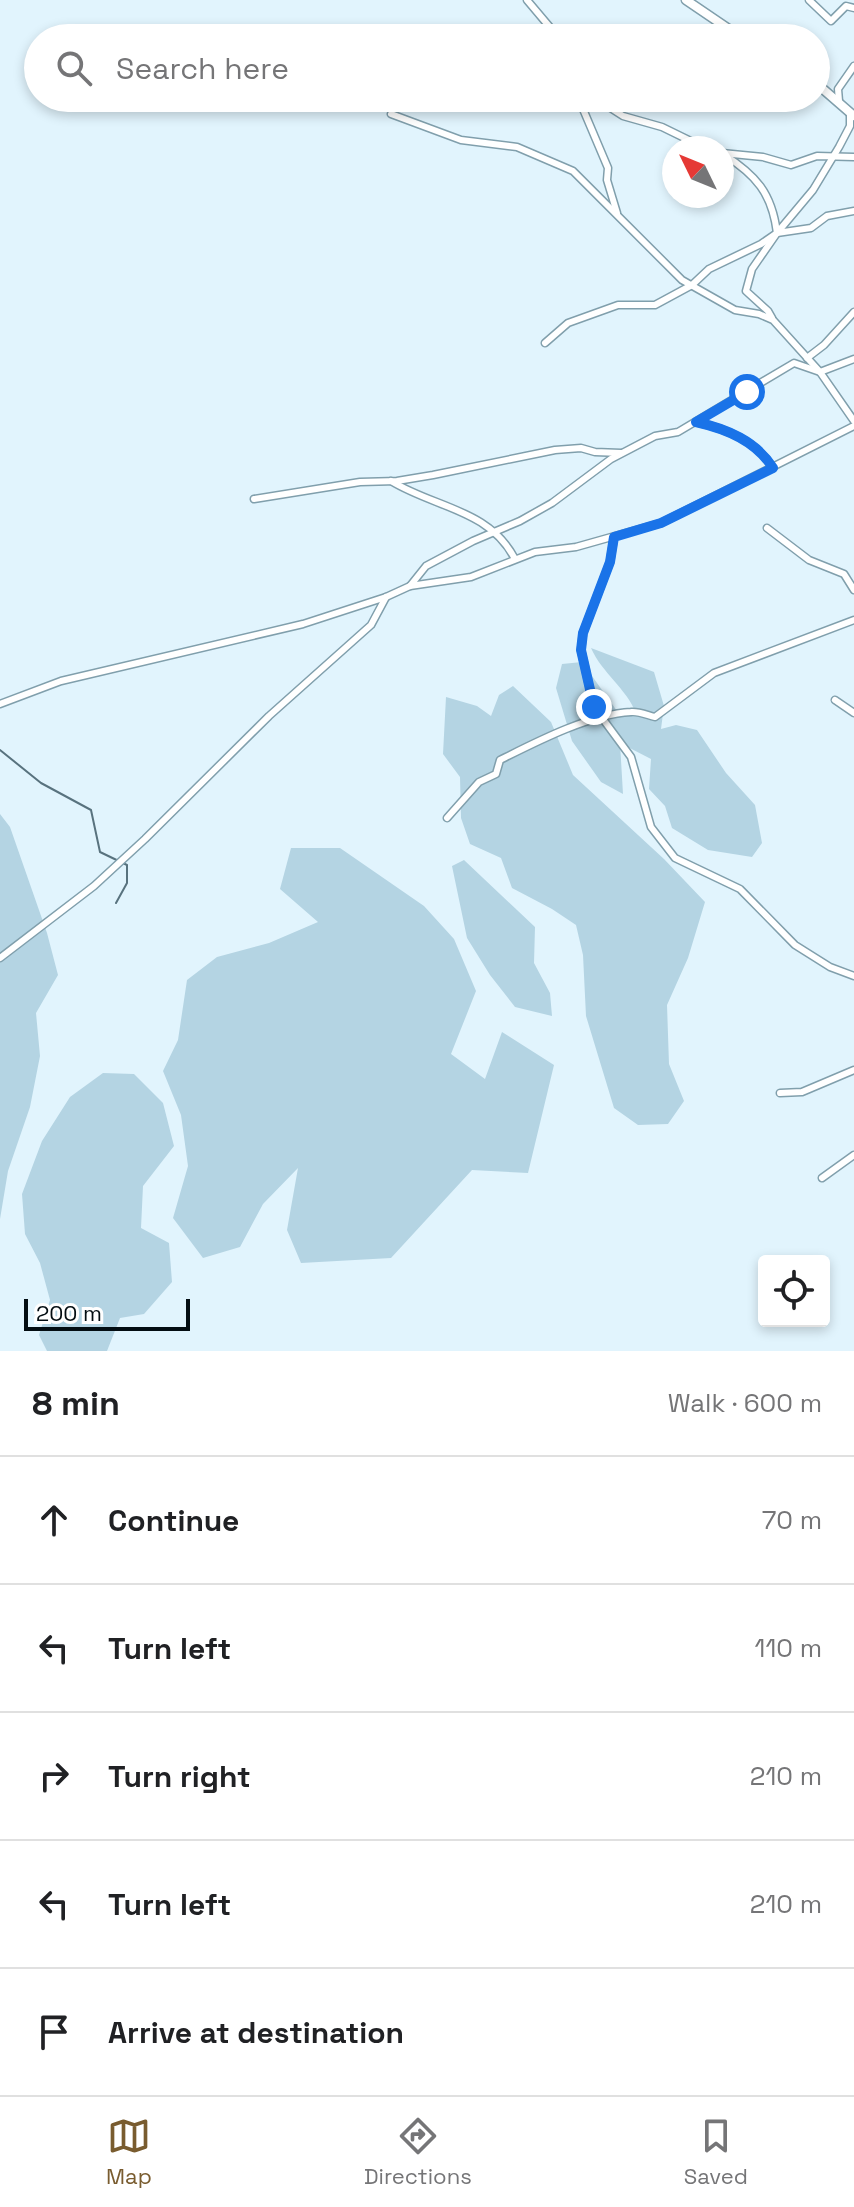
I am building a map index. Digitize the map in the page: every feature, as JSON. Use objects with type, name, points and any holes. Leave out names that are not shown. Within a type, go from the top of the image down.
[{"type":"street","points":[[527,0],[547,24]]},
{"type":"street","points":[[686,0],[721,24]]},
{"type":"street","points":[[809,0],[831,21],[851,5]]},
{"type":"street","points":[[839,101],[838,89],[854,66]]},
{"type":"street","points":[[844,78],[854,78]]},
{"type":"street","points":[[0,704],[61,681],[303,624],[410,586],[471,577],[535,552],[576,547],[661,523],[773,468],[854,423],[820,372],[768,311],[746,291],[752,269],[813,190],[850,126],[852,114],[830,94]]},
{"type":"street","points":[[584,112],[608,168],[607,180],[619,216]]},
{"type":"street","points":[[617,112],[680,136]]},
{"type":"street","points":[[391,114],[461,140],[517,147],[573,171],[669,269],[735,310],[773,320]]},
{"type":"street","points":[[734,154],[763,157],[791,165],[817,156],[854,157]]},
{"type":"street","points":[[734,161],[761,185],[774,211],[777,233]]},
{"type":"street","points":[[545,343],[568,323],[618,305],[655,305],[692,285],[709,269],[777,233],[811,228],[827,216],[854,211]]},
{"type":"street","points":[[807,358],[824,345],[854,312]]},
{"type":"street","points":[[410,586],[426,566],[520,521],[552,503],[611,459],[655,436],[678,432],[794,363],[820,372],[854,359]]},
{"type":"street","points":[[696,422],[743,439],[763,452],[773,468]]},
{"type":"street","points":[[254,499],[360,482],[391,481],[555,450],[581,448],[623,454]]},
{"type":"street","points":[[391,481],[413,495],[466,512],[494,532],[515,559]]},
{"type":"street","points":[[767,528],[809,560],[844,574],[854,590]]},
{"type":"street","points":[[614,537],[610,562],[583,633],[581,650],[594,707],[631,757],[651,827],[675,858],[740,889],[795,945],[830,967],[854,976]]},
{"type":"street","points":[[0,958],[94,886],[145,839],[269,716],[371,625],[386,597]]},
{"type":"street","points":[[447,818],[479,782],[496,774],[500,760],[542,739],[600,718],[633,711],[655,717],[714,673],[854,620]]},
{"type":"street","points":[[835,700],[854,713]]},
{"type":"street","points":[[780,1093],[802,1092],[854,1070]]},
{"type":"street","points":[[822,1178],[854,1155]]},
{"type":"shaded area","points":[[591,648],[654,672],[664,706],[661,729],[676,725],[697,730],[726,773],[755,805],[762,843],[752,857],[708,850],[672,828],[665,806],[649,789],[651,759],[620,743],[623,794],[601,782],[572,741],[556,688],[562,664],[582,662],[617,711],[636,713]]},
{"type":"shaded area","points":[[513,686],[551,722],[573,775],[664,859],[705,902],[688,958],[667,1005],[669,1064],[684,1101],[668,1124],[638,1125],[614,1108],[586,1016],[583,955],[576,925],[512,888],[501,858],[470,844],[461,818],[460,777],[443,754],[446,697],[477,706],[491,716],[499,695]]},
{"type":"shaded area","points":[[0,814],[10,827],[47,933],[58,975],[36,1013],[40,1056],[30,1107],[8,1171],[0,1219]]},
{"type":"shaded area","points":[[291,848],[340,848],[424,906],[454,939],[476,991],[451,1054],[485,1079],[502,1032],[554,1065],[528,1173],[472,1170],[391,1258],[301,1263],[287,1230],[298,1168],[263,1204],[240,1247],[203,1258],[173,1218],[188,1166],[181,1115],[163,1071],[178,1040],[187,980],[217,957],[269,943],[318,922],[280,889]]},
{"type":"shaded area","points":[[464,860],[535,927],[534,963],[550,993],[552,1016],[515,1007],[467,938],[452,866]]},
{"type":"shaded area","points":[[103,1073],[134,1074],[163,1103],[174,1146],[143,1186],[141,1228],[169,1243],[172,1282],[144,1314],[120,1318],[107,1351],[47,1351],[39,1335],[50,1300],[40,1263],[25,1234],[22,1194],[42,1141],[70,1097]]},
{"type":"waterway","points":[[0,750],[41,783],[91,810],[100,852],[127,865],[127,883],[116,903]]},
{"type":"route","points":[[594,707],[581,650],[583,633],[610,562],[614,537],[661,523],[773,468],[763,452],[734,434],[696,422],[747,392]]}]
